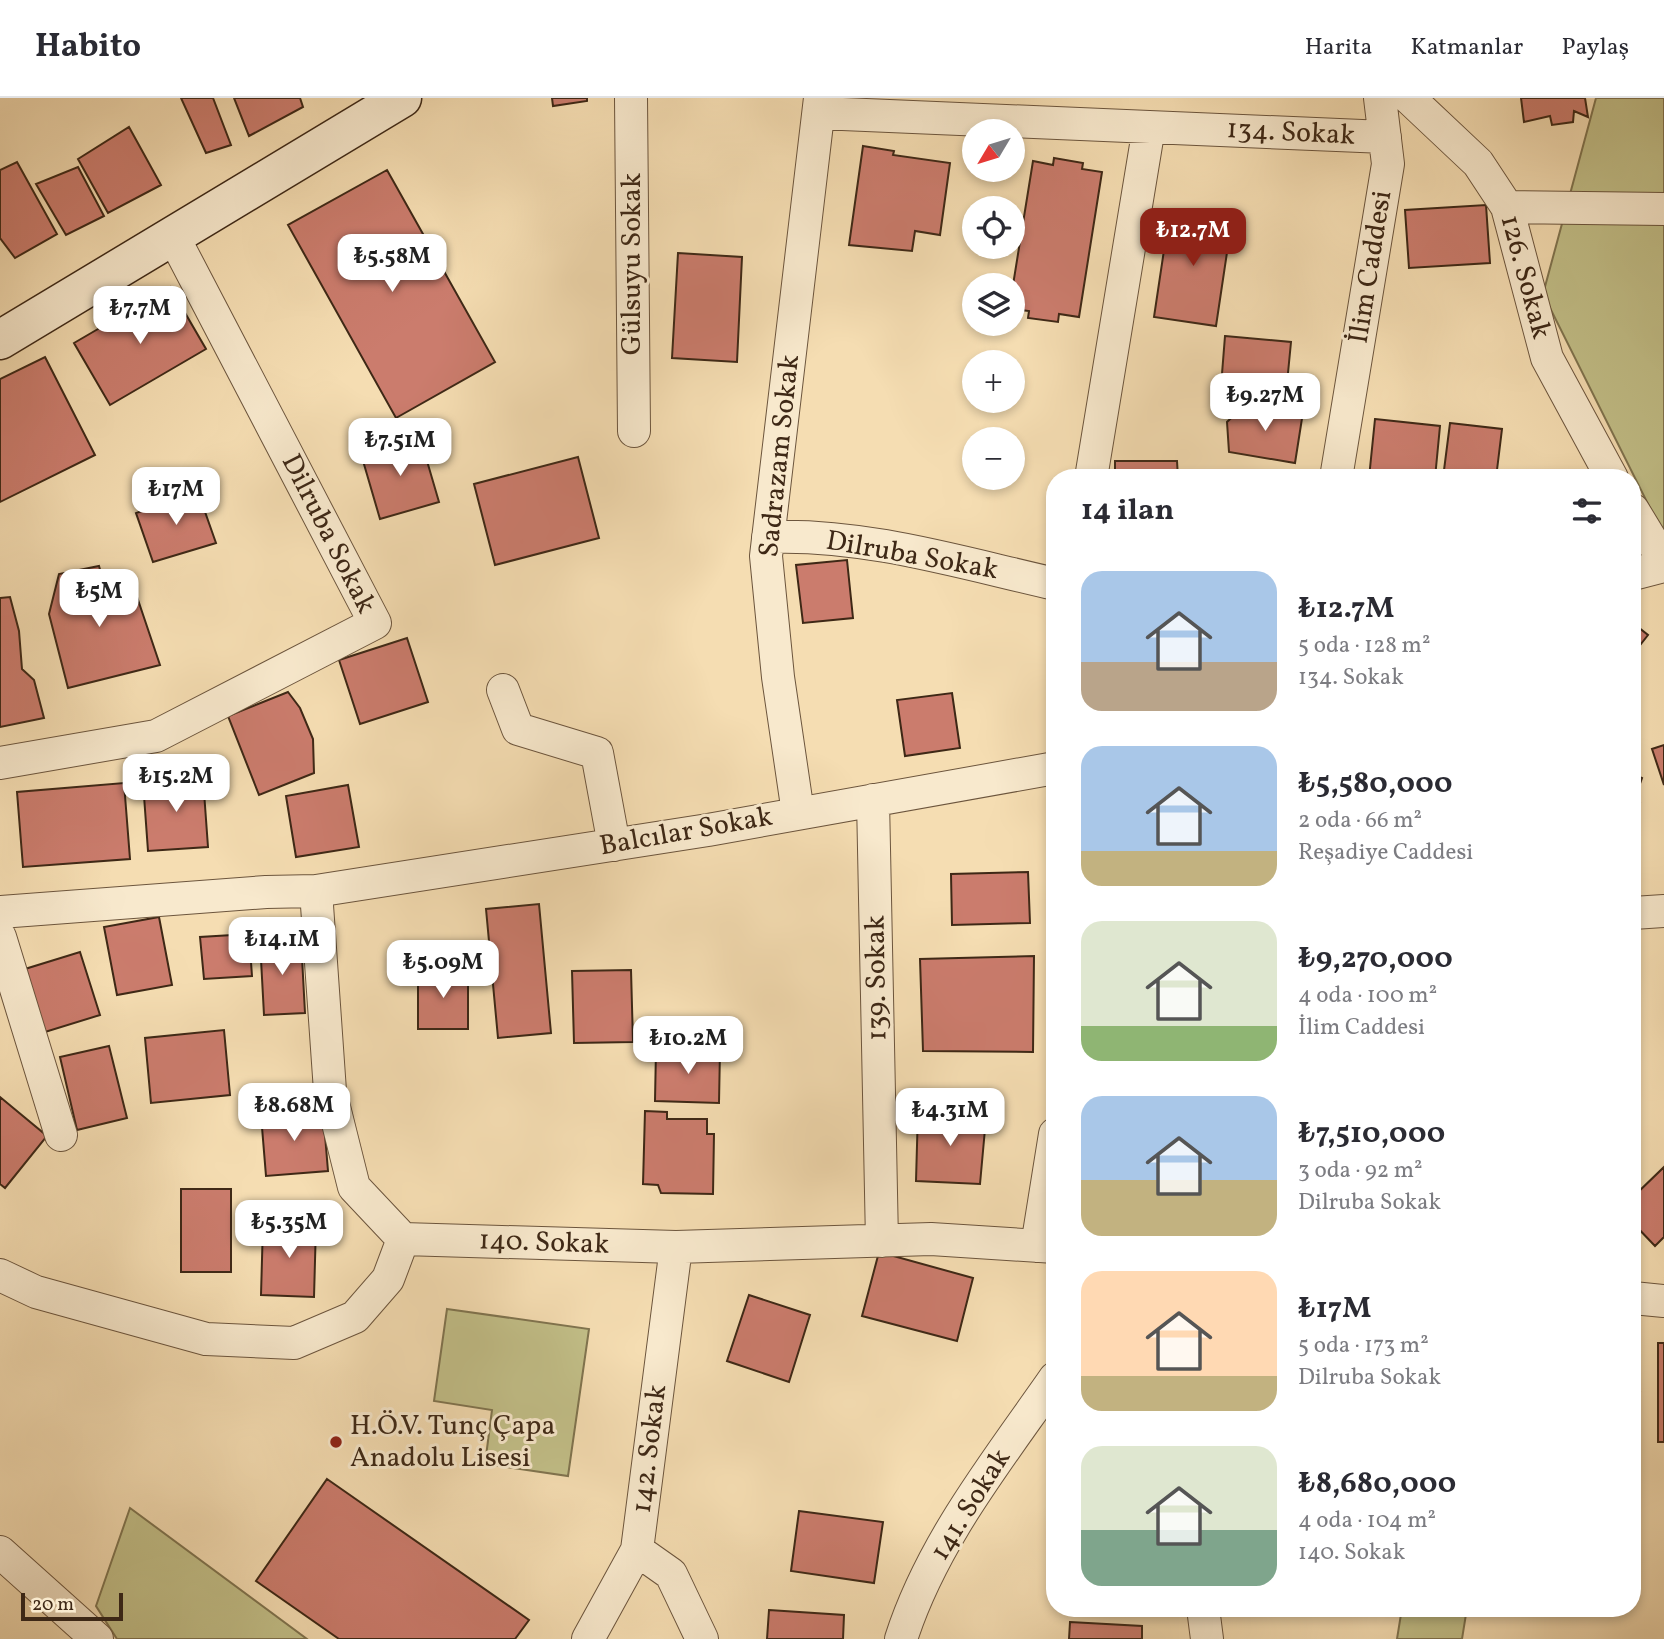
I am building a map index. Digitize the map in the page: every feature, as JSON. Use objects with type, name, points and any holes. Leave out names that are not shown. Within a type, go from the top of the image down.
[{"type":"main road","points":[[0,340],[402,98]]},
{"type":"street","name":"Gülsuyu Sokak","points":[[631,98],[634,431]]},
{"type":"street","name":"İlim Caddesi","points":[[1337,469],[1388,164],[1380,98]]},
{"type":"street","name":"126. Sokak","points":[[1409,98],[1478,163],[1507,207],[1547,358],[1607,469]]},
{"type":"street","name":"134. Sokak","points":[[820,106],[1149,127],[1385,137]]},
{"type":"street","name":"Sadrazam Sokak","points":[[798,813],[778,677],[766,556],[820,106]]},
{"type":"street","points":[[1092,469],[1149,127]]},
{"type":"street","points":[[1507,207],[1664,209]]},
{"type":"street","name":"Dilruba Sokak","points":[[0,763],[156,736],[375,622],[173,236]]},
{"type":"street","points":[[1641,524],[1664,563],[1641,571]]},
{"type":"street","name":"Dilruba Sokak","points":[[768,537],[794,536],[901,550],[1046,582]]},
{"type":"street","points":[[503,690],[518,729],[597,753],[614,845]]},
{"type":"street","name":"Balcılar Sokak","points":[[0,912],[266,892],[316,891],[614,845],[1046,770]]},
{"type":"street","name":"139. Sokak","points":[[873,800],[882,1241]]},
{"type":"street","points":[[0,1275],[36,1292],[206,1339],[294,1343],[355,1317],[388,1279],[403,1239],[354,1187],[333,1103],[316,891]]},
{"type":"street","points":[[1641,912],[1664,911]]},
{"type":"street","points":[[0,937],[61,1135]]},
{"type":"street","name":"140. Sokak","points":[[403,1239],[676,1247],[931,1239],[1046,1247]]},
{"type":"street","name":"142. Sokak","points":[[588,1639],[637,1550],[676,1247]]},
{"type":"street","points":[[1641,1299],[1664,1301]]},
{"type":"street","name":"141. Sokak","points":[[901,1639],[923,1585],[948,1536],[1046,1391]]},
{"type":"street","points":[[637,1550],[661,1564],[675,1580],[702,1639]]},
{"type":"street","points":[[0,1552],[97,1639]]},
{"type":"street","points":[[1204,1617],[1207,1639]]},
{"type":"shaded area","points":[[1596,98],[1664,98],[1664,536],[1641,490],[1641,469],[1630,469],[1543,294]]},
{"type":"shaded area","points":[[447,1309],[589,1329],[568,1476],[485,1464],[492,1410],[434,1401]]},
{"type":"shaded area","points":[[130,1508],[307,1639],[117,1639],[96,1606]]},
{"type":"shaded area","points":[[1401,1617],[1466,1617],[1462,1639],[1397,1639]]},
{"type":"building","points":[[181,98],[213,98],[231,145],[206,153]]},
{"type":"building","points":[[234,98],[300,98],[303,107],[249,136]]},
{"type":"building","points":[[552,98],[587,98],[587,101],[553,106]]},
{"type":"building","points":[[1521,98],[1585,98],[1588,117],[1574,111],[1573,122],[1552,125],[1550,116],[1524,122]]},
{"type":"building","points":[[129,127],[161,185],[108,213],[78,159]]},
{"type":"building","points":[[863,146],[894,151],[893,155],[950,163],[940,235],[915,231],[912,251],[849,245]]},
{"type":"building","points":[[1054,158],[1083,163],[1082,169],[1102,172],[1079,317],[1059,314],[1058,322],[1028,318],[1029,311],[1025,310],[1025,273],[1015,273],[1017,259],[1025,259],[1025,211],[1033,161],[1053,165]]},
{"type":"building","points":[[17,162],[57,234],[15,258],[0,238],[0,170]]},
{"type":"building","points":[[78,167],[104,216],[66,235],[36,184]]},
{"type":"building","points":[[387,170],[495,362],[396,418],[288,225]]},
{"type":"building","points":[[1486,205],[1490,263],[1409,268],[1405,210]]},
{"type":"building","points":[[1170,210],[1232,219],[1216,326],[1154,317]]},
{"type":"building","points":[[678,253],[742,257],[737,362],[672,358]]},
{"type":"building","points":[[170,287],[206,349],[110,405],[74,343]]},
{"type":"building","points":[[1225,336],[1291,342],[1285,404],[1220,399]]},
{"type":"building","points":[[45,357],[95,455],[0,502],[0,379]]},
{"type":"building","points":[[1247,403],[1303,412],[1295,463],[1229,452],[1227,422]]},
{"type":"building","points":[[1375,419],[1440,426],[1436,469],[1370,469]]},
{"type":"building","points":[[1450,423],[1502,429],[1497,469],[1444,469]]},
{"type":"building","points":[[420,437],[439,502],[380,519],[361,454]]},
{"type":"building","points":[[578,457],[599,538],[495,565],[474,484]]},
{"type":"building","points":[[1115,461],[1177,461],[1177,469],[1115,469]]},
{"type":"building","points":[[198,492],[216,543],[153,562],[136,513]]},
{"type":"building","points":[[847,560],[853,618],[803,623],[796,565]]},
{"type":"building","points":[[99,566],[105,587],[134,588],[160,665],[68,688],[49,614],[59,574]]},
{"type":"building","points":[[10,597],[19,631],[22,669],[34,680],[44,718],[0,727],[0,598]]},
{"type":"building","points":[[1641,629],[1648,635],[1641,644]]},
{"type":"building","points":[[407,638],[428,702],[360,724],[339,660]]},
{"type":"building","points":[[288,692],[300,708],[313,739],[314,773],[259,795],[228,716]]},
{"type":"building","points":[[952,693],[960,748],[905,756],[897,700]]},
{"type":"building","points":[[1664,745],[1664,785],[1652,749]]},
{"type":"building","points":[[203,778],[208,847],[148,851],[143,782]]},
{"type":"building","points":[[124,783],[130,859],[23,867],[17,792]]},
{"type":"building","points":[[348,785],[359,847],[296,857],[286,796]]},
{"type":"building","points":[[1028,872],[1030,923],[952,925],[951,874]]},
{"type":"building","points":[[539,904],[551,1033],[498,1038],[486,909]]},
{"type":"building","points":[[159,917],[172,985],[117,995],[104,927]]},
{"type":"building","points":[[249,934],[252,976],[204,979],[200,937]]},
{"type":"building","points":[[301,939],[305,1013],[264,1015],[260,941]]},
{"type":"building","points":[[80,952],[100,1015],[45,1032],[25,969]]},
{"type":"building","points":[[1034,956],[1033,1052],[923,1051],[920,959]]},
{"type":"building","points":[[631,970],[633,1042],[574,1043],[572,971]]},
{"type":"building","points":[[418,971],[468,971],[468,1029],[418,1029]]},
{"type":"building","points":[[224,1030],[230,1095],[151,1103],[145,1038]]},
{"type":"building","points":[[109,1046],[127,1118],[77,1130],[60,1057]]},
{"type":"building","points":[[656,1049],[720,1050],[719,1103],[655,1101]]},
{"type":"building","points":[[0,1097],[47,1136],[5,1188],[0,1184]]},
{"type":"building","points":[[918,1110],[986,1118],[980,1184],[916,1181]]},
{"type":"building","points":[[323,1111],[328,1171],[266,1176],[261,1115]]},
{"type":"building","points":[[645,1111],[667,1112],[667,1119],[707,1119],[707,1134],[714,1134],[713,1194],[661,1193],[658,1185],[643,1184]]},
{"type":"building","points":[[1664,1167],[1664,1237],[1655,1246],[1641,1231],[1641,1189]]},
{"type":"building","points":[[181,1189],[231,1189],[231,1272],[181,1272]]},
{"type":"building","points":[[263,1224],[316,1225],[314,1297],[261,1295]]},
{"type":"building","points":[[879,1252],[973,1278],[957,1341],[862,1316]]},
{"type":"building","points":[[749,1295],[810,1315],[789,1382],[727,1361]]},
{"type":"building","points":[[1658,1343],[1664,1343],[1664,1442],[1658,1442]]},
{"type":"building","points":[[327,1479],[529,1620],[515,1639],[339,1639],[256,1581]]},
{"type":"building","points":[[799,1511],[883,1522],[874,1583],[791,1571]]},
{"type":"building","points":[[769,1610],[844,1615],[843,1639],[767,1639]]},
{"type":"building","points":[[1070,1622],[1142,1626],[1142,1639],[1069,1639]]},
{"type":"place","name":"H.Ö.V. Tunç Çapa Anadolu Lisesi","points":[[336,1442]]}]
